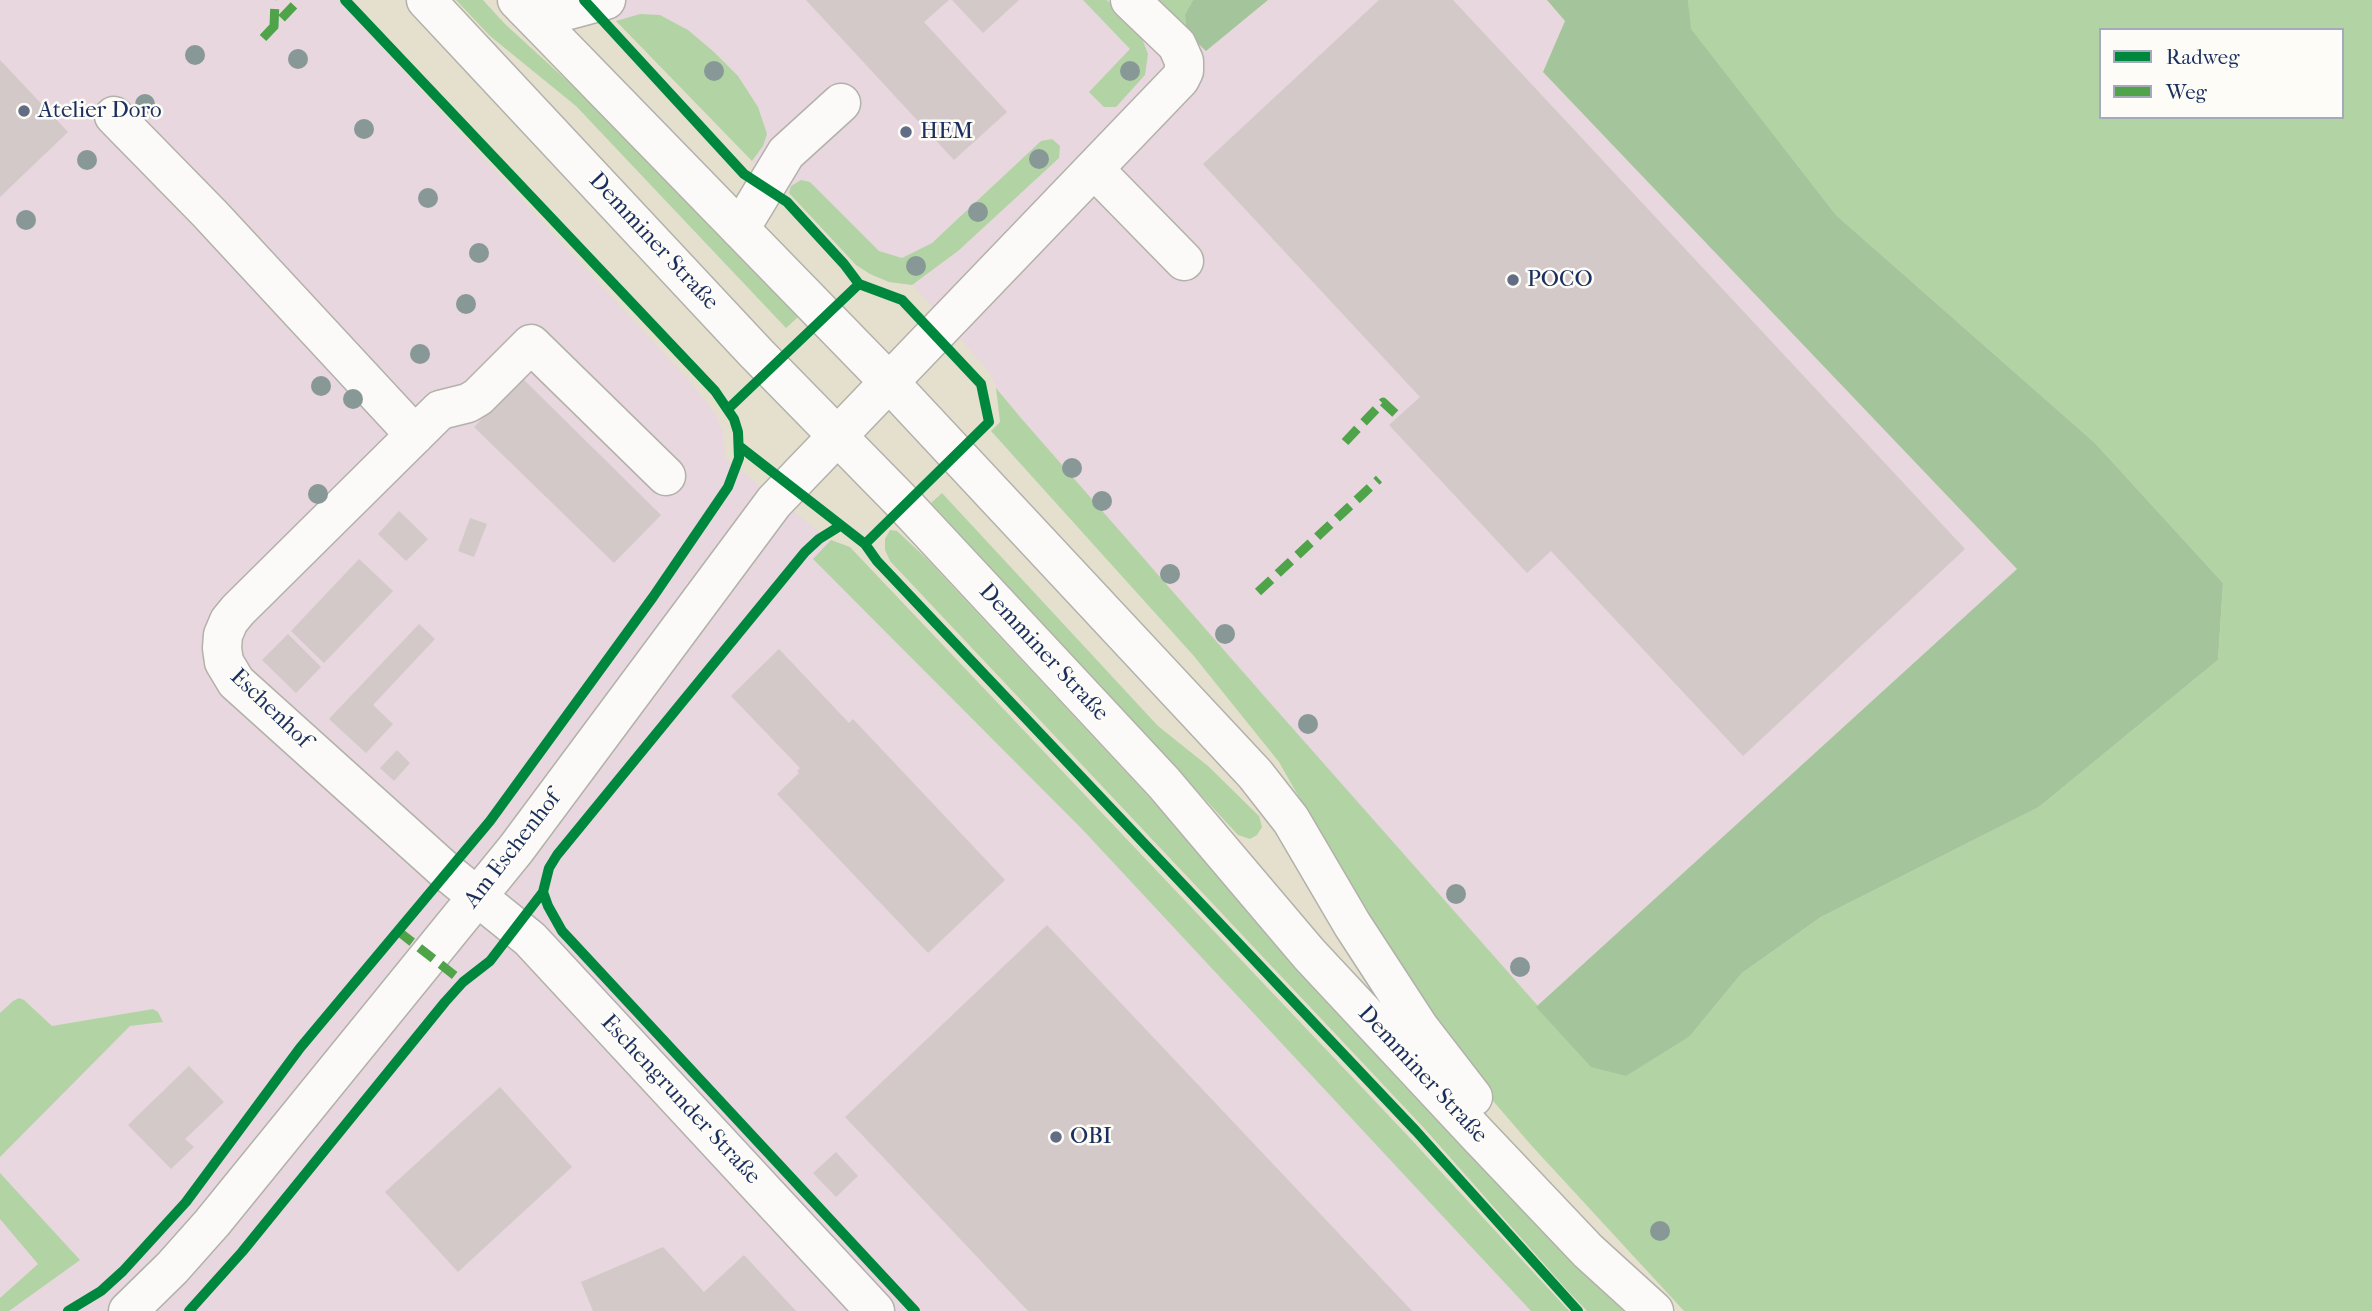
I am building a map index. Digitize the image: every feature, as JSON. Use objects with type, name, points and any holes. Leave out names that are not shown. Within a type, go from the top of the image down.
[{"type":"main road","name":"Demminer Straße","points":[[426,0],[905,505],[1164,783],[1309,954],[1476,1133],[1588,1251],[1655,1311]]},
{"type":"main road","points":[[521,4],[569,10],[606,0]]},
{"type":"main road","points":[[889,382],[1180,79],[1184,71],[1184,61],[1177,45],[1130,0]]},
{"type":"main road","name":"Demminer Straße","points":[[521,4],[889,382],[1255,774],[1291,820],[1352,924],[1427,1038],[1524,1159],[1598,1238],[1655,1311]]},
{"type":"main road","points":[[740,229],[786,153],[841,103]]},
{"type":"main road","points":[[114,116],[210,214],[427,422],[478,397],[531,344],[666,476]]},
{"type":"main road","points":[[1094,170],[1184,261]]},
{"type":"main road","name":"Am Eschenhof","points":[[128,1311],[172,1268],[212,1223],[516,849],[774,502],[889,382]]},
{"type":"main road","name":"Eschenhof","points":[[427,422],[238,610],[223,635],[223,662],[236,682],[448,873],[478,896]]},
{"type":"main road","name":"Eschengrunder Straße","points":[[478,896],[530,939],[875,1311]]},
{"type":"shaded area","points":[[0,0],[338,0],[692,384],[715,413],[723,432],[725,458],[830,540],[850,547],[1408,1136],[1569,1311],[0,1311]]},
{"type":"shaded area","points":[[596,0],[1154,0],[1206,50],[1268,0],[1547,0],[1565,21],[1544,73],[2018,569],[1536,1007],[1021,418],[996,388],[991,374],[913,285],[889,282],[856,265],[789,193],[752,161]]},
{"type":"green space","points":[[456,0],[483,0],[505,24],[621,130],[798,317],[786,328],[576,106],[490,36]]},
{"type":"green space","points":[[1083,0],[1107,0],[1140,33],[1148,54],[1145,75],[1116,107],[1104,107],[1089,92],[1130,49]]},
{"type":"green space","points":[[1154,0],[1193,0],[1185,14],[1186,32]]},
{"type":"green space","points":[[1193,0],[1268,0],[1206,51],[1186,32],[1185,14]]},
{"type":"green space","points":[[1547,0],[1688,0],[1691,29],[1836,215],[2095,443],[2223,583],[2218,660],[2039,807],[1821,917],[1742,973],[1690,1036],[1626,1076],[1591,1067],[1536,1007],[2017,569],[1543,72],[1565,21]]},
{"type":"green space","points":[[1688,0],[2372,0],[2372,1311],[1684,1311],[1531,1145],[1463,1066],[1400,976],[1279,762],[1193,655],[991,431],[1000,422],[996,388],[1591,1066],[1690,1036],[1742,973],[1821,917],[2039,807],[2218,660],[2223,583],[2095,443],[1836,215],[1690,29]]},
{"type":"green space","points":[[640,14],[660,15],[688,30],[738,76],[758,107],[767,134],[763,146],[752,161],[616,21]]},
{"type":"green space","points":[[1052,139],[1060,146],[1059,158],[958,251],[912,285],[889,282],[856,265],[789,193],[791,186],[801,180],[810,182],[879,251],[902,258],[932,243],[1041,141]]},
{"type":"green space","points":[[942,493],[1158,726],[1208,766],[1259,816],[1262,827],[1257,835],[1250,839],[1238,835],[931,503]]},
{"type":"green space","points":[[890,530],[897,531],[927,559],[1629,1311],[1587,1311],[1567,1290],[1424,1128],[890,561],[885,550],[885,539]]},
{"type":"green space","points":[[831,540],[850,547],[1408,1136],[1569,1311],[1531,1311],[1082,829],[813,559]]},
{"type":"green space","points":[[19,998],[52,1026],[153,1009],[158,1012],[163,1022],[130,1026],[0,1157],[0,1013]]},
{"type":"green space","points":[[0,1173],[80,1260],[9,1311],[0,1311],[0,1298],[38,1264],[0,1219]]},
{"type":"building","points":[[806,0],[949,0],[924,22],[1007,112],[954,160]]},
{"type":"building","points":[[952,0],[1019,0],[983,33]]},
{"type":"building","name":"POCO","points":[[1379,0],[1453,0],[1965,549],[1743,756],[1551,551],[1527,573],[1389,425],[1420,397],[1203,164]]},
{"type":"building","name":"Atelier Doro","points":[[0,60],[68,132],[0,197]]},
{"type":"building","points":[[522,378],[661,515],[614,563],[474,427]]},
{"type":"building","points":[[399,511],[428,539],[406,561],[378,534]]},
{"type":"building","points":[[470,518],[487,524],[474,557],[458,551]]},
{"type":"building","points":[[359,559],[393,591],[324,663],[291,631]]},
{"type":"building","points":[[419,624],[435,639],[373,705],[393,724],[366,753],[329,719]]},
{"type":"building","points":[[288,634],[321,667],[296,693],[262,660]]},
{"type":"building","points":[[779,649],[849,723],[853,719],[1005,880],[928,953],[777,794],[799,773],[797,771],[800,768],[731,696]]},
{"type":"building","points":[[397,750],[410,763],[394,781],[380,768]]},
{"type":"building","name":"OBI","points":[[1047,925],[1412,1311],[1028,1311],[845,1117]]},
{"type":"building","points":[[189,1066],[224,1102],[185,1139],[194,1147],[171,1169],[128,1125]]},
{"type":"building","points":[[500,1087],[572,1167],[458,1272],[385,1192]]},
{"type":"building","points":[[836,1152],[858,1176],[836,1197],[813,1173]]},
{"type":"building","points":[[663,1247],[704,1292],[744,1255],[796,1311],[593,1311],[581,1282]]},
{"type":"marked path","points":[[274,27],[275,0]]},
{"type":"marked path","points":[[263,38],[299,0]]},
{"type":"marked path","points":[[1345,442],[1383,402],[1398,416]]},
{"type":"marked path","points":[[1258,592],[1379,479]]},
{"type":"marked path","points":[[398,931],[463,982]]},
{"type":"cycle path","points":[[68,1311],[101,1291],[123,1271],[186,1202],[300,1048],[490,821],[653,597],[728,487],[739,458],[738,432],[734,419],[715,391],[345,0]]},
{"type":"cycle path","points":[[584,0],[744,174],[787,202],[859,284],[902,300],[981,384],[989,422],[865,544]]},
{"type":"cycle path","points":[[729,408],[859,284]]},
{"type":"cycle path","points":[[739,446],[865,544],[877,561],[1416,1131],[1578,1311]]},
{"type":"cycle path","points":[[189,1311],[242,1252],[445,1002],[463,982],[490,961],[543,892],[549,868],[557,855],[805,552],[840,526]]},
{"type":"cycle path","points":[[543,892],[562,931],[915,1311]]},
{"type":"place","name":"Atelier Doro","points":[[24,111]]},
{"type":"place","name":"HEM","points":[[906,132]]},
{"type":"place","name":"POCO","points":[[1513,280]]},
{"type":"place","name":"OBI","points":[[1056,1137]]}]
